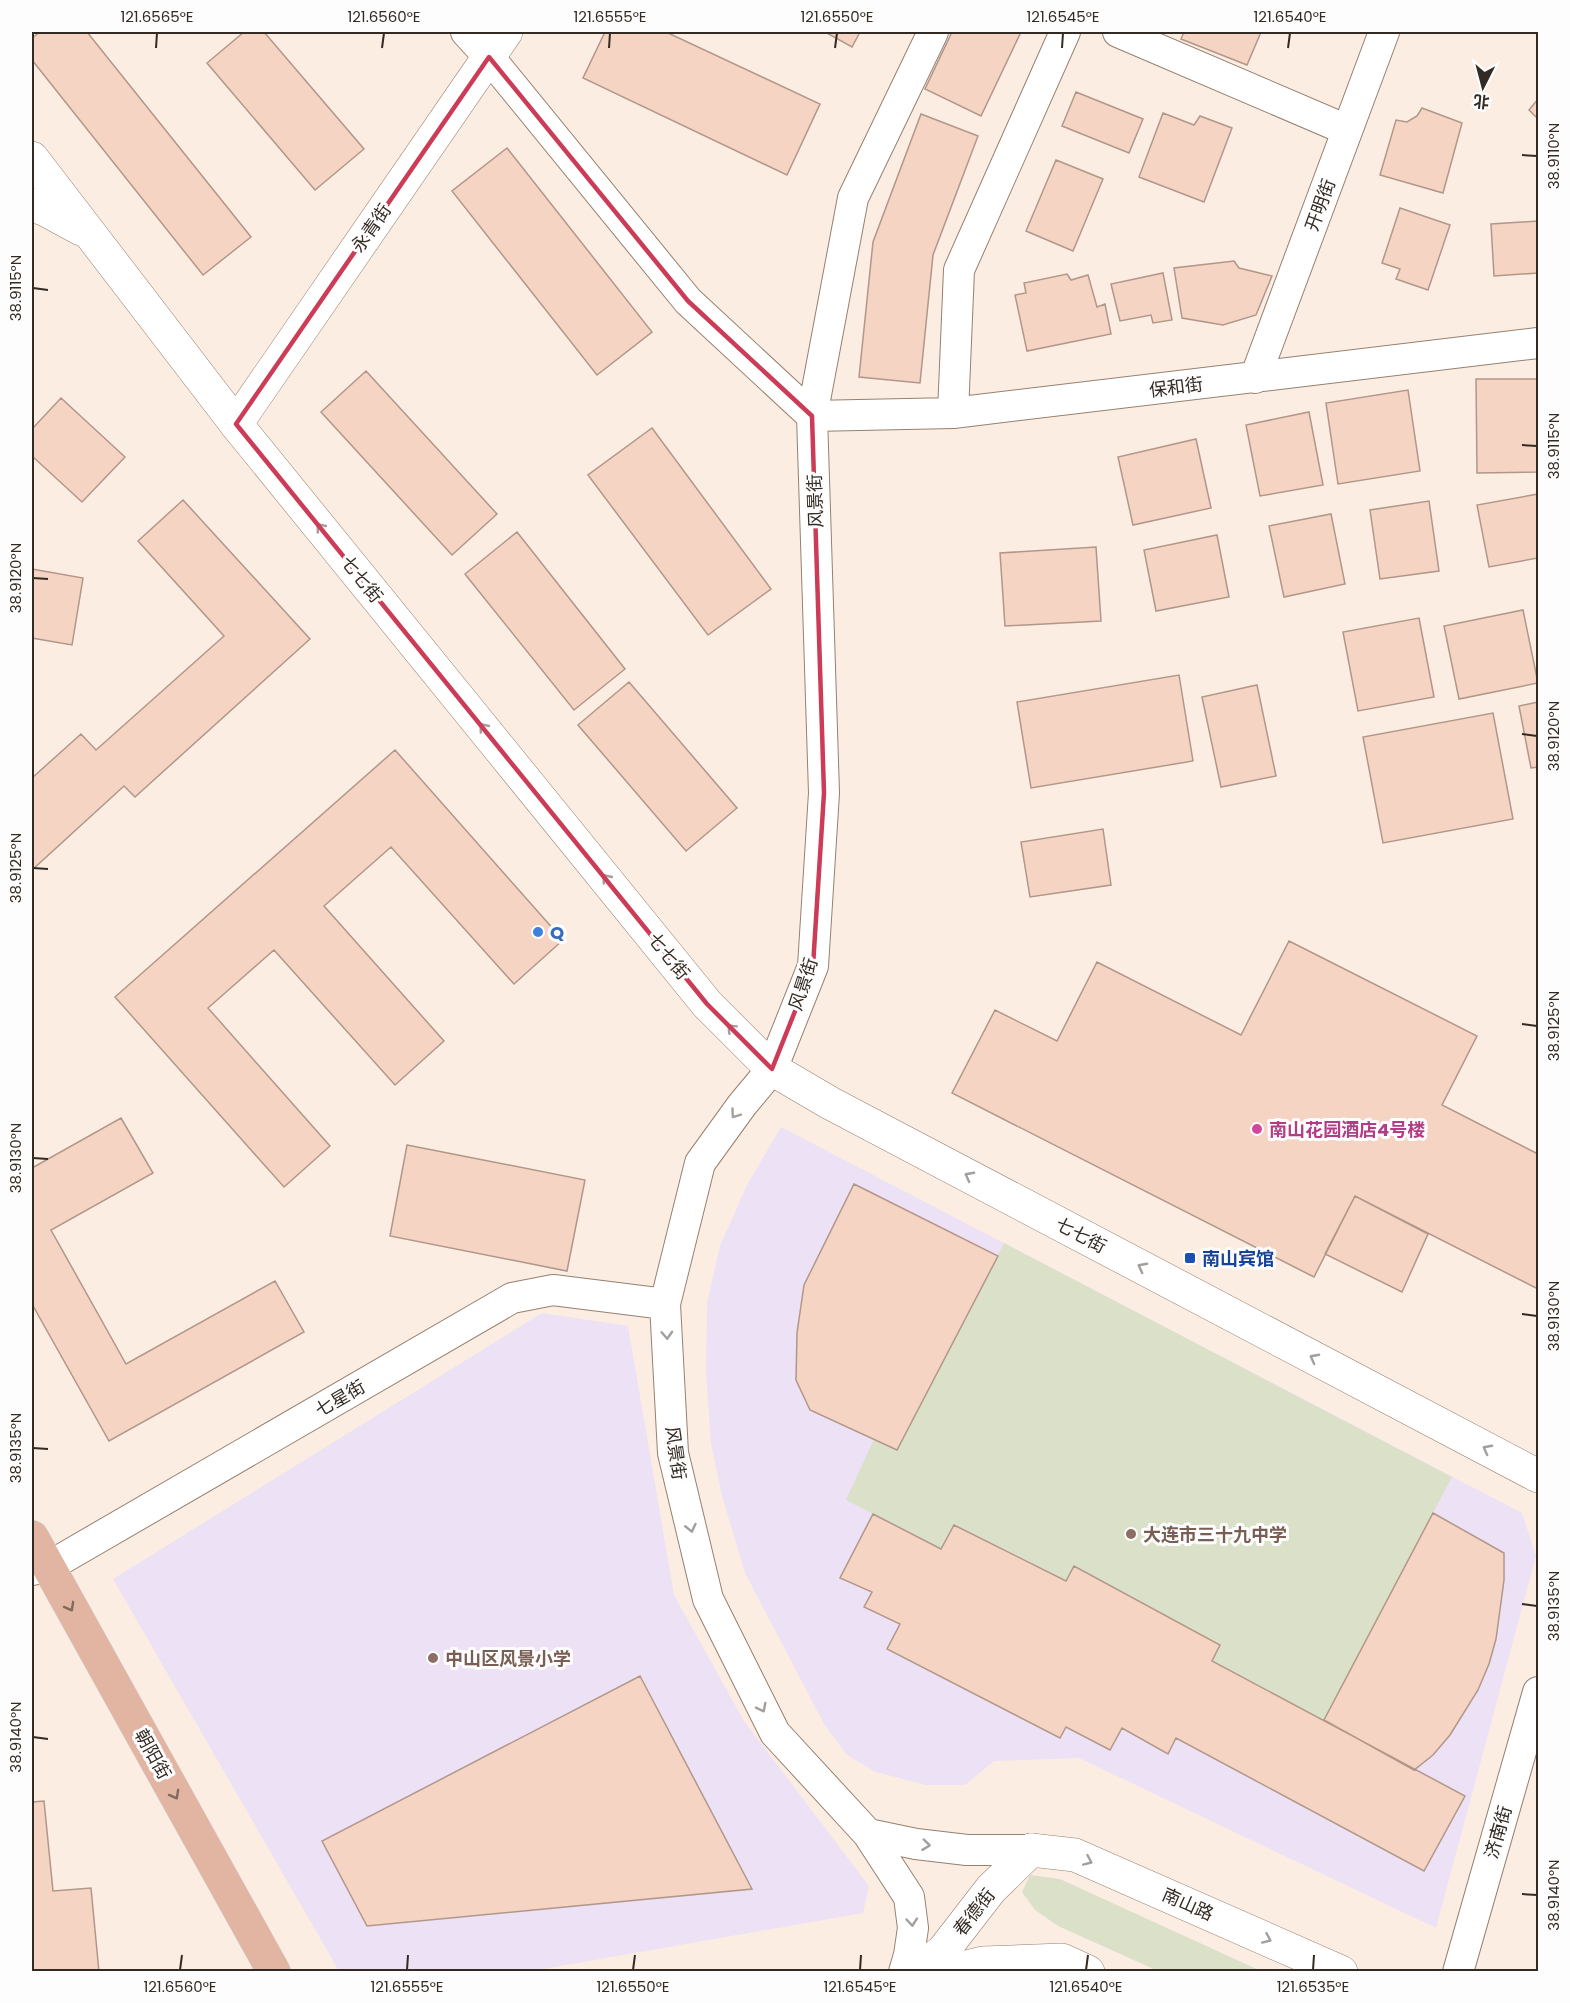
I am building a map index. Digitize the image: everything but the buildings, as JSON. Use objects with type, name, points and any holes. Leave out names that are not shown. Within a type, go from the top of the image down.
[{"type":"main road","name":"永青街","points":[[236,424],[498,44]]},
{"type":"main road","name":"七七街","points":[[32,158],[236,424],[707,1004],[772,1069],[830,1103],[1539,1476]]},
{"type":"main road","points":[[32,205],[90,234]]},
{"type":"main road","name":"朝阳街","points":[[32,1537],[40,1568],[274,1971]]},
{"type":"main road","name":"春德街","points":[[915,1971],[943,1951],[992,1889],[1031,1850]]},
{"type":"main road","name":"南山路","points":[[1031,1850],[1075,1855],[1341,1971]]},
{"type":"main road","points":[[946,1971],[983,1962],[1062,1960],[1088,1971]]},
{"type":"street","points":[[466,32],[498,44],[688,301],[812,416]]},
{"type":"street","name":"风景街","points":[[904,1971],[913,1928],[909,1897],[868,1834],[775,1733],[708,1599],[673,1453],[665,1304],[700,1163],[742,1105],[772,1069],[813,966],[824,793],[812,416],[854,198],[933,32]]},
{"type":"street","points":[[953,412],[959,270],[1065,32]]},
{"type":"street","points":[[1118,32],[1347,130]]},
{"type":"street","name":"开明街","points":[[1255,378],[1384,32]]},
{"type":"street","name":"保和街","points":[[812,416],[953,412],[1539,343]]},
{"type":"street","name":"七星街","points":[[40,1568],[512,1298],[553,1290],[665,1304]]},
{"type":"street","name":"济南街","points":[[1458,1971],[1539,1692]]},
{"type":"street","points":[[868,1834],[916,1844],[968,1850],[1031,1850]]},
{"type":"highlighted area","points":[[489,57],[688,301],[812,416],[824,793],[813,966],[772,1069],[707,1004],[236,424]]},
{"type":"shaded area","name":"大连市三十九中学","points":[[781,1127],[1522,1513],[1536,1556],[1436,1928],[1079,1758],[994,1761],[965,1785],[926,1785],[876,1772],[847,1755],[824,1724],[745,1573],[722,1496],[711,1443],[706,1374],[707,1303],[720,1246],[747,1185]]},
{"type":"shaded area","name":"中山区风景小学","points":[[542,1313],[628,1326],[674,1595],[744,1721],[869,1886],[863,1913],[532,1971],[339,1971],[113,1579]]},
{"type":"green space","points":[[1004,1243],[1452,1477],[1324,1720],[1212,1661],[1220,1645],[1074,1566],[1066,1581],[954,1525],[941,1549],[846,1500],[874,1439],[897,1450]]},
{"type":"green space","points":[[1030,1875],[1060,1879],[1261,1971],[1158,1971],[1058,1926],[1035,1910],[1022,1892]]},
{"type":"place","name":"Q","points":[[538,932]]},
{"type":"place","name":"南山花园酒店4号楼","points":[[1257,1129]]},
{"type":"place","name":"南山宾馆","points":[[1190,1258]]},
{"type":"place","name":"大连市三十九中学","points":[[1131,1534]]},
{"type":"place","name":"中山区风景小学","points":[[433,1658]]}]
